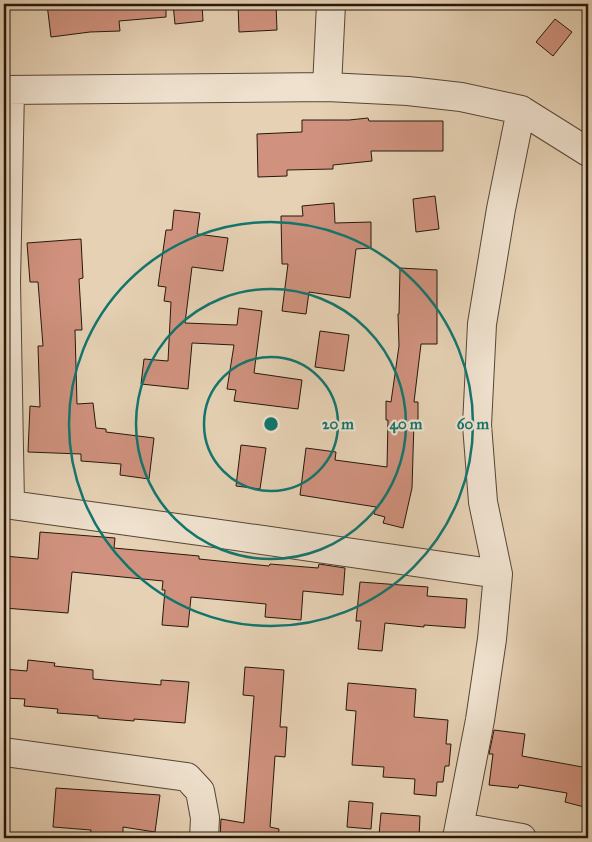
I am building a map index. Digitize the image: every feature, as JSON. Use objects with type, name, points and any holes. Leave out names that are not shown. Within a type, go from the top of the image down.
[{"type":"street","points":[[327,87],[331,4]]},
{"type":"street","points":[[498,574],[7,504],[7,90],[327,87],[408,91],[461,97],[521,110],[588,152]]},
{"type":"street","points":[[521,110],[501,208],[482,324],[477,425],[483,502],[498,574],[492,638],[481,711],[458,832],[522,838]]},
{"type":"street","points":[[4,752],[187,777],[200,790],[205,818],[204,838]]},
{"type":"building","points":[[47,4],[166,4],[166,17],[119,21],[120,31],[90,32],[51,37]]},
{"type":"building","points":[[173,4],[202,4],[203,21],[175,24]]},
{"type":"building","points":[[238,4],[276,4],[277,30],[239,32]]},
{"type":"building","points":[[555,19],[572,32],[553,56],[536,42]]},
{"type":"building","points":[[368,118],[369,121],[443,121],[443,151],[371,151],[372,161],[333,165],[333,169],[287,170],[287,176],[258,177],[257,134],[302,132],[302,120]]},
{"type":"building","points":[[435,196],[439,229],[416,232],[413,199]]},
{"type":"building","points":[[334,203],[335,223],[371,222],[371,248],[356,249],[350,298],[309,292],[306,314],[282,311],[288,264],[282,264],[281,216],[303,216],[302,206]]},
{"type":"building","points":[[174,210],[200,213],[197,234],[228,238],[223,271],[192,267],[185,323],[237,325],[239,308],[262,311],[254,373],[302,380],[298,409],[234,401],[236,390],[227,389],[234,345],[192,343],[188,389],[141,384],[144,359],[168,361],[171,302],[164,301],[166,287],[158,286],[166,230],[172,230]]},
{"type":"building","points":[[81,239],[83,278],[79,279],[82,330],[75,330],[77,404],[93,403],[96,428],[106,429],[106,432],[154,438],[149,479],[120,475],[121,464],[81,461],[81,454],[28,452],[30,406],[40,407],[38,346],[43,346],[38,282],[30,282],[27,243]]},
{"type":"building","points":[[400,268],[437,270],[437,344],[421,344],[414,402],[418,402],[418,421],[414,421],[412,488],[403,528],[383,523],[385,517],[374,514],[376,507],[300,495],[306,448],[336,452],[335,460],[387,467],[388,420],[386,420],[386,401],[391,402],[399,346]]},
{"type":"building","points":[[320,331],[349,335],[344,371],[315,367]]},
{"type":"building","points":[[241,445],[266,448],[260,489],[236,486]]},
{"type":"building","points":[[40,532],[115,538],[114,548],[199,556],[199,559],[269,566],[270,564],[318,568],[319,564],[345,568],[343,595],[303,591],[301,620],[265,617],[266,604],[191,597],[188,627],[162,625],[165,590],[162,590],[163,581],[72,572],[68,613],[4,608],[4,556],[38,559]]},
{"type":"building","points":[[360,582],[428,587],[427,596],[467,599],[465,628],[424,625],[424,627],[385,623],[382,651],[358,649],[361,621],[356,621]]},
{"type":"building","points":[[28,660],[55,663],[54,666],[93,670],[93,679],[161,685],[161,680],[189,682],[185,723],[134,719],[134,721],[57,713],[58,709],[24,706],[25,699],[4,698],[4,669],[27,671]]},
{"type":"building","points":[[245,667],[284,670],[280,727],[287,727],[285,757],[275,756],[270,827],[279,829],[278,838],[220,838],[221,819],[244,823],[254,696],[243,695]]},
{"type":"building","points":[[348,683],[416,689],[414,717],[448,720],[446,744],[451,744],[449,766],[445,766],[443,782],[437,782],[436,796],[414,794],[415,779],[383,777],[384,767],[352,765],[356,711],[346,710]]},
{"type":"building","points":[[494,730],[525,734],[522,756],[588,768],[588,808],[565,802],[567,793],[519,785],[518,788],[489,785],[493,754],[489,754]]},
{"type":"building","points":[[56,788],[160,795],[155,832],[123,827],[123,838],[90,838],[91,830],[53,827]]},
{"type":"building","points":[[349,801],[373,803],[371,829],[347,827]]},
{"type":"building","points":[[381,813],[420,816],[419,838],[379,835]]}]
